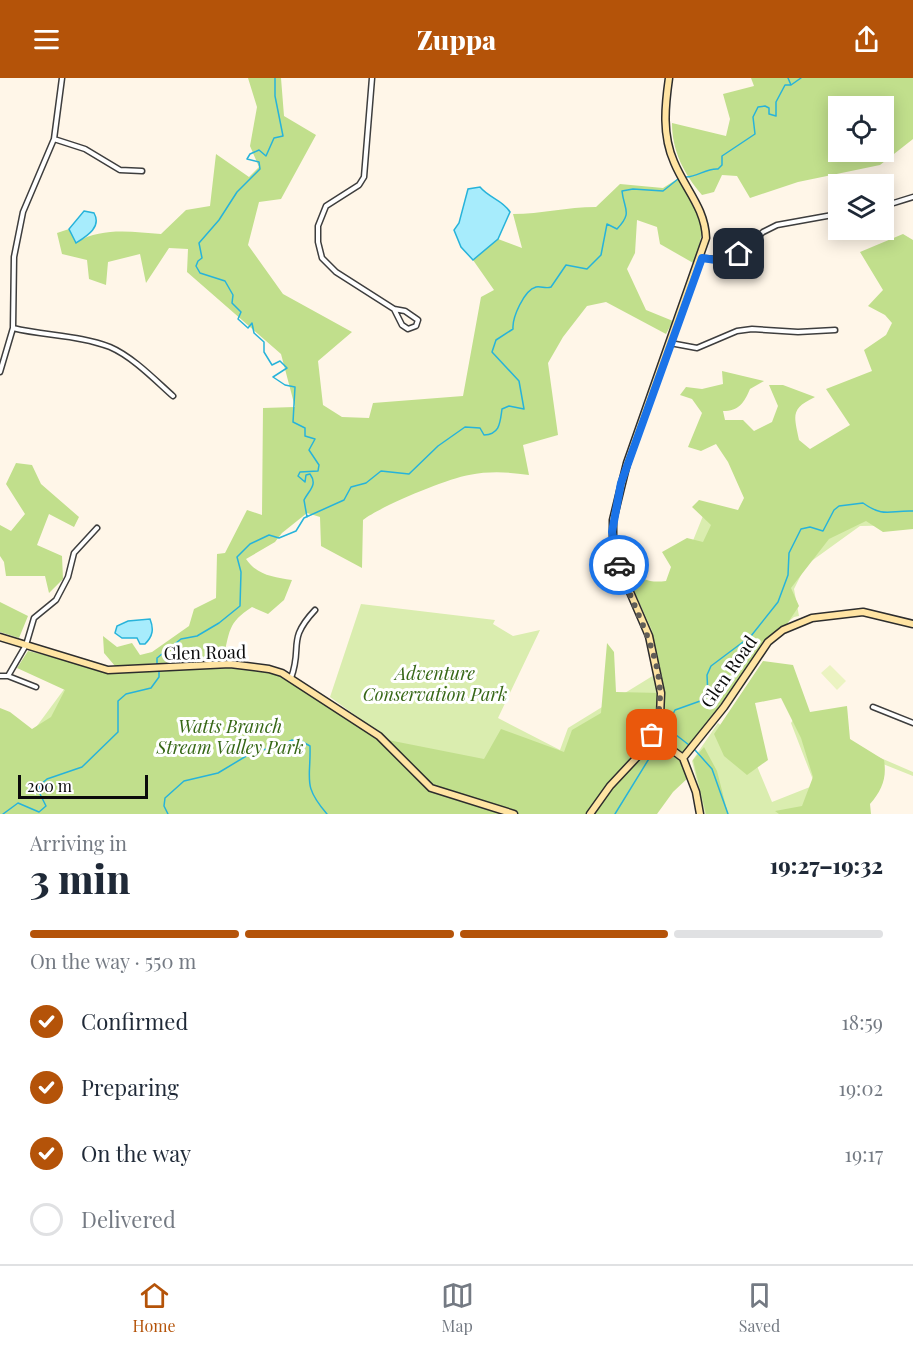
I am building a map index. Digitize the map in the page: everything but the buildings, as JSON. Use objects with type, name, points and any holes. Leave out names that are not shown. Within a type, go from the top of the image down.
[{"type":"main road","points":[[590,814],[655,736],[660,716],[661,693],[649,636],[620,569],[612,532],[627,463],[702,258],[706,238],[705,219],[674,163],[666,136],[669,78]]},
{"type":"main road","name":"Glen Road","points":[[683,758],[724,707],[768,642],[783,630],[812,618],[863,612],[913,624]]},
{"type":"main road","name":"Glen Road","points":[[0,637],[108,670],[245,665],[269,669],[291,678],[379,736],[430,788],[514,814]]},
{"type":"main road","points":[[655,736],[683,758],[696,792],[700,814]]},
{"type":"street","points":[[0,372],[13,328],[14,257],[24,212],[54,139],[62,78]]},
{"type":"street","points":[[372,78],[364,177],[359,185],[326,206],[318,226],[318,242],[322,258],[336,272],[394,309],[405,311],[418,320],[416,326],[408,329],[402,325],[394,309]]},
{"type":"street","points":[[54,139],[85,149],[120,170],[142,171]]},
{"type":"street","points":[[894,203],[913,198]]},
{"type":"street","points":[[702,258],[716,260],[739,254],[763,232],[777,225],[828,216]]},
{"type":"street","points":[[13,328],[42,335],[83,339],[110,348],[173,396]]},
{"type":"street","points":[[669,343],[697,348],[736,331],[753,329],[798,332],[835,330]]},
{"type":"street","points":[[8,676],[26,645],[34,618],[56,600],[68,577],[74,553],[97,528]]},
{"type":"street","points":[[291,678],[295,667],[294,646],[298,632],[315,610]]},
{"type":"street","points":[[0,676],[8,676],[36,687]]},
{"type":"street","points":[[873,707],[913,723]]},
{"type":"green space","points":[[248,78],[281,78],[284,116],[316,135],[281,199],[259,202],[248,245],[283,294],[352,332],[318,361],[323,405],[342,417],[369,418],[373,403],[463,396],[481,297],[494,290],[473,260],[498,239],[522,248],[513,214],[596,207],[620,184],[663,188],[682,176],[705,219],[695,264],[660,244],[657,227],[637,220],[635,253],[627,269],[646,310],[673,321],[666,334],[606,302],[587,306],[563,337],[548,363],[558,435],[523,445],[529,475],[492,472],[459,478],[414,494],[372,514],[363,520],[362,568],[321,546],[320,517],[307,513],[282,533],[275,542],[246,559],[260,572],[292,580],[284,600],[268,614],[252,607],[238,618],[231,629],[223,659],[115,666],[104,653],[103,636],[117,647],[132,643],[140,655],[152,652],[189,626],[194,609],[216,598],[217,554],[225,553],[247,510],[262,515],[263,408],[295,407],[281,354],[187,272],[188,249],[169,248],[146,283],[140,254],[108,262],[106,285],[89,279],[87,260],[62,254],[57,233],[69,229],[77,242],[107,232],[161,234],[186,210],[210,206],[216,154],[249,177],[259,167],[250,146],[257,107]]},
{"type":"green space","points":[[751,78],[913,78],[913,139],[894,154],[894,96],[828,96],[828,162],[884,162],[880,165],[798,182],[750,198],[737,176],[722,175],[714,192],[702,195],[680,162],[674,143],[672,123],[726,136],[730,119],[723,94],[754,86]]},
{"type":"green space","name":"Watts Branch Stream Valley Park","points":[[903,234],[913,240],[913,529],[883,532],[866,521],[829,539],[791,588],[799,606],[783,630],[768,642],[683,758],[690,776],[673,792],[657,814],[0,814],[0,708],[10,712],[32,729],[51,717],[65,690],[17,668],[28,651],[108,670],[230,664],[282,673],[383,739],[484,759],[501,729],[564,752],[572,730],[601,713],[607,643],[614,652],[616,692],[661,693],[652,630],[626,574],[619,547],[636,574],[656,582],[666,581],[671,567],[662,552],[687,538],[703,542],[711,525],[692,507],[699,500],[738,510],[744,498],[728,462],[716,444],[701,451],[688,447],[702,413],[692,399],[680,395],[686,387],[702,389],[723,384],[722,371],[764,381],[750,389],[737,408],[723,411],[725,420],[743,420],[754,431],[772,422],[778,406],[769,385],[783,385],[815,397],[801,405],[795,419],[799,440],[810,449],[850,425],[826,389],[872,371],[864,350],[886,335],[892,323],[885,315],[868,306],[883,290],[860,252],[894,240],[894,238]]},
{"type":"green space","points":[[16,463],[32,465],[41,484],[79,517],[74,527],[49,514],[37,545],[62,556],[63,579],[49,593],[45,576],[6,576],[4,562],[0,556],[0,525],[11,531],[25,514],[6,484]]},
{"type":"green space","name":"Watts Branch Stream Valley Park","points":[[813,464],[913,525],[860,526],[806,565],[794,589],[799,616],[794,617],[759,646],[693,742],[0,814],[0,776],[82,665],[89,670],[235,661],[260,666],[387,742],[388,739],[330,697],[361,604],[495,620],[493,624],[513,636],[540,630],[498,718],[560,750],[568,728],[659,672],[641,611],[676,620],[688,553],[707,506],[747,522]]},
{"type":"green space","points":[[0,602],[28,616],[19,638],[0,632]]},
{"type":"green space","points":[[763,661],[793,665],[810,712],[847,706],[850,739],[884,760],[884,778],[878,794],[870,804],[871,814],[779,814],[775,811],[802,806],[813,777],[801,738],[781,698],[755,703],[768,760],[747,775],[724,756],[714,734]]},
{"type":"green space","points":[[830,665],[846,681],[837,690],[821,673]]},
{"type":"green space","points":[[793,720],[913,772],[913,776],[883,764],[870,798],[870,814],[705,814],[692,761],[718,723],[749,747],[772,802],[815,785],[791,723]]},
{"type":"green space","points":[[704,747],[717,771],[728,814],[706,814],[693,760]]},
{"type":"water","points":[[480,187],[510,212],[498,239],[473,260],[461,247],[454,230],[459,223],[468,189]]},
{"type":"water","points":[[84,211],[94,213],[95,227],[76,243],[69,229]]},
{"type":"water","points":[[150,619],[152,632],[145,644],[140,644],[137,638],[122,638],[115,633],[117,626],[128,621]]},
{"type":"waterway","points":[[275,78],[275,96],[283,136],[274,138],[266,156],[259,150],[250,154],[247,159],[259,162],[260,169],[237,192],[219,220],[199,243],[202,258],[196,266],[200,273],[225,281],[233,295],[232,303],[241,312],[238,319],[248,328],[252,323],[254,333],[264,342],[264,352],[272,365],[280,361],[287,368],[273,377],[285,385],[295,387],[293,422],[305,428],[305,436],[315,439],[309,450],[319,465],[318,471],[300,472],[298,476],[305,482],[306,475],[310,474],[313,481],[304,500],[307,517]]},
{"type":"waterway","points":[[788,78],[791,85]]},
{"type":"waterway","points":[[686,177],[718,169],[722,165],[722,156],[755,134],[753,117],[758,107],[765,106],[769,108],[769,114],[776,116],[776,102],[785,85],[791,85],[801,78]]},
{"type":"waterway","points":[[157,664],[157,658],[181,639],[197,636],[219,623],[240,606],[241,572],[237,557],[250,544],[269,535],[279,538],[296,531],[304,518],[344,500],[351,487],[366,483],[381,471],[409,474],[438,446],[465,427],[480,428],[484,435],[489,434],[498,427],[502,409],[509,406],[524,409],[519,381],[492,352],[496,340],[513,329],[517,312],[527,293],[536,287],[551,287],[566,265],[587,269],[601,255],[607,224],[617,229],[625,219],[626,211],[622,191],[633,189],[663,191],[678,179]]},
{"type":"waterway","points":[[660,740],[675,710],[703,700],[708,695],[707,675],[711,666],[751,636],[778,602],[788,575],[789,553],[801,529],[810,527],[823,531],[834,510],[839,506],[863,503],[882,512],[913,511]]},
{"type":"waterway","points":[[3,814],[18,803],[39,812],[46,806],[39,792],[40,785],[47,779],[82,767],[118,732],[118,701],[126,694],[151,688],[159,677],[159,671]]},
{"type":"waterway","points":[[665,732],[671,731],[689,745]]},
{"type":"waterway","points":[[168,814],[164,806],[165,798],[184,781],[218,773],[253,752],[281,746],[292,740],[301,741],[310,746],[311,789],[327,814]]},
{"type":"waterway","points":[[615,814],[658,744]]},
{"type":"waterway","points":[[695,750],[712,769],[728,814]]},
{"type":"way so far","points":[[619,565],[649,636],[661,693],[660,716],[652,735]]},
{"type":"route","points":[[619,565],[612,532],[621,483],[682,308],[702,258],[716,260],[739,254]]},
{"type":"park label","name":"Adventure Conservation Park","points":[[435,684]]}]
